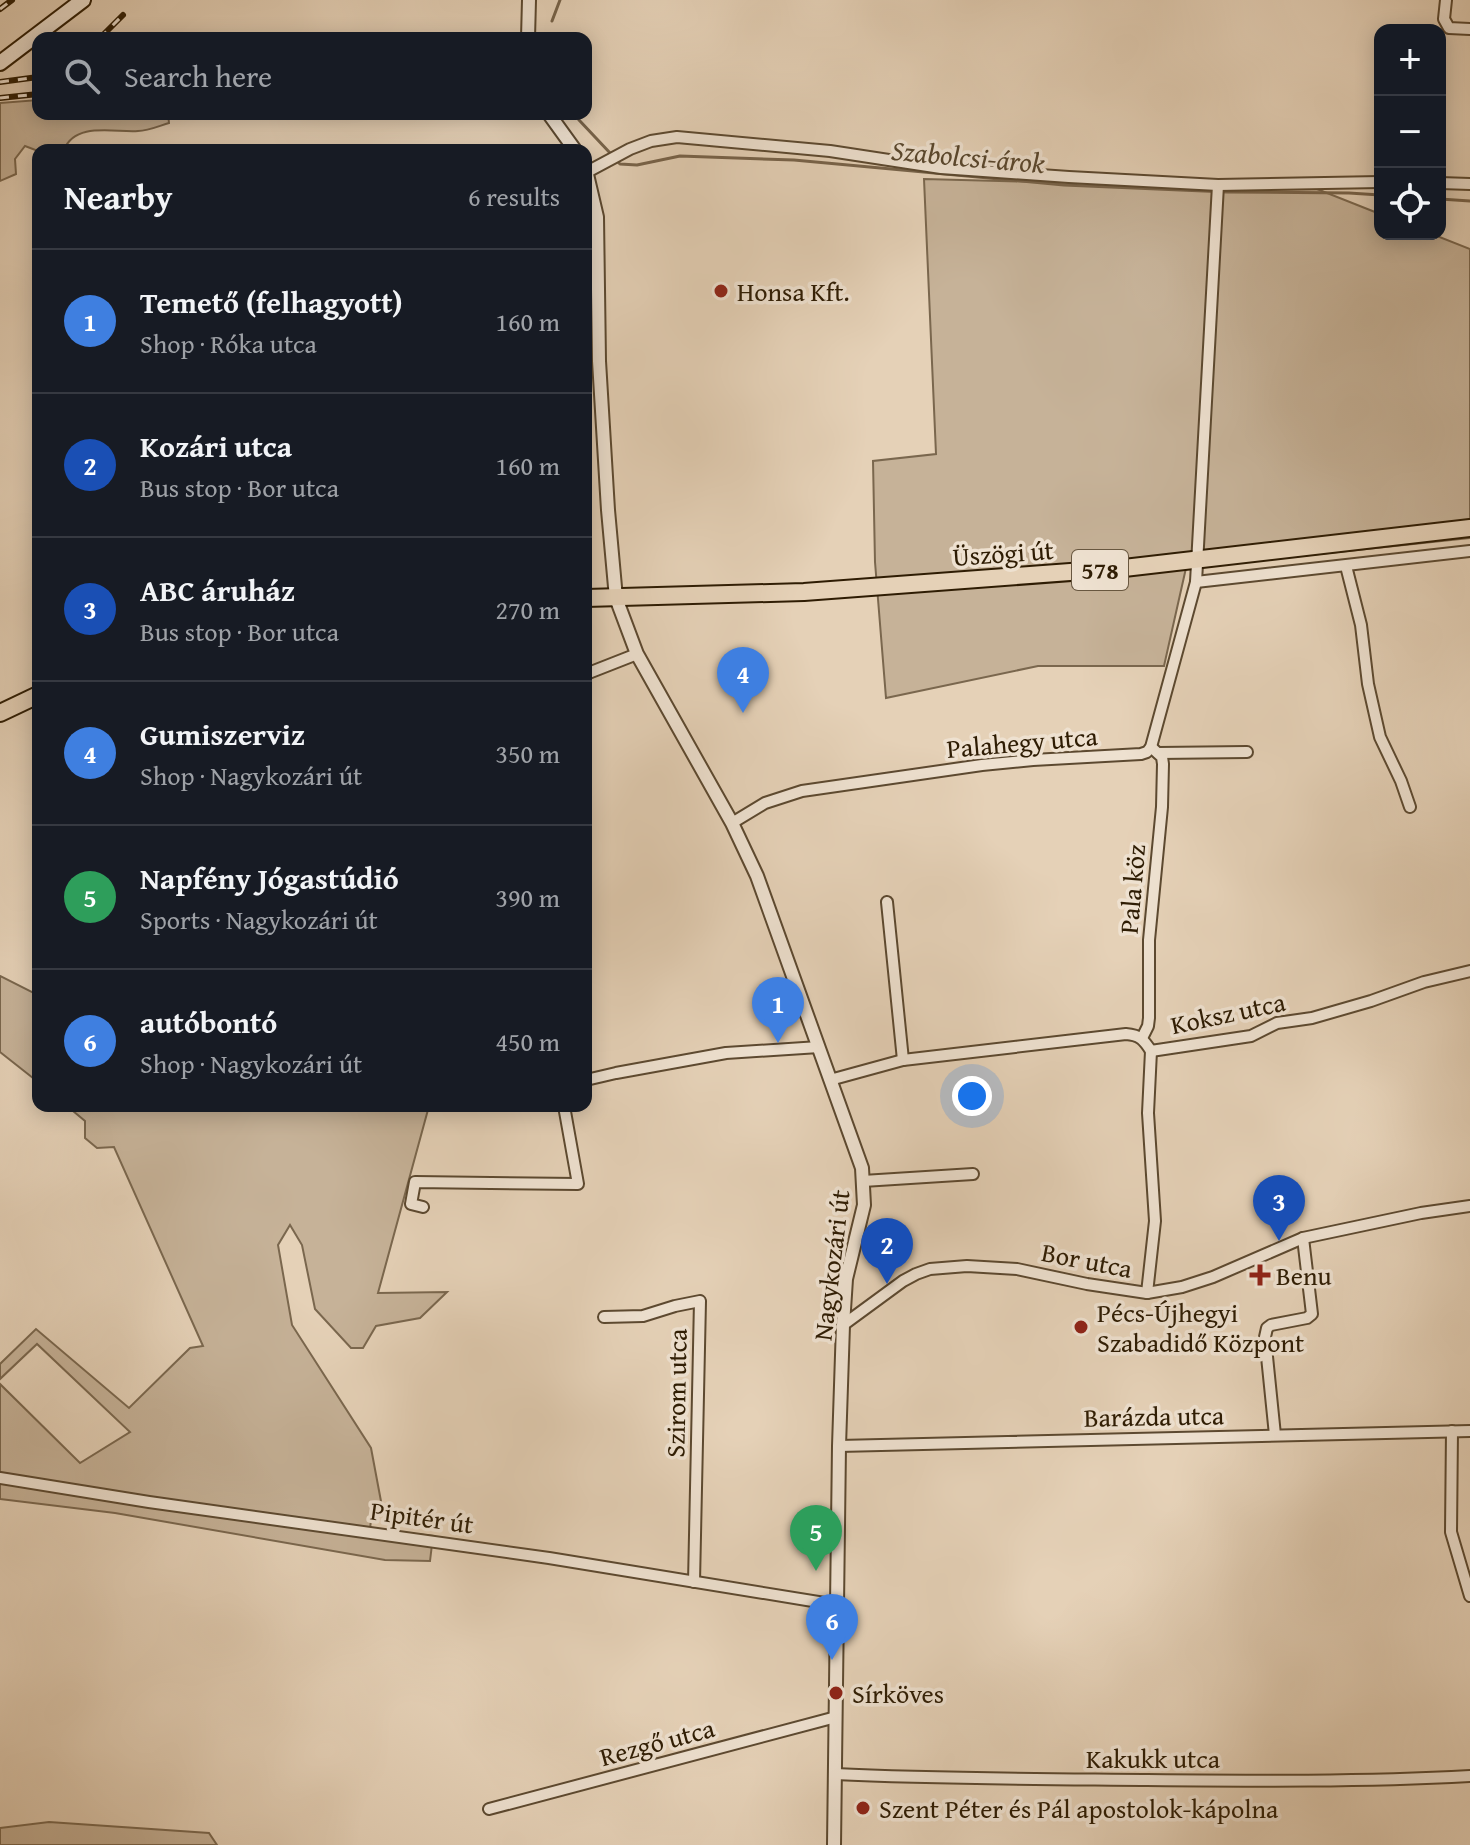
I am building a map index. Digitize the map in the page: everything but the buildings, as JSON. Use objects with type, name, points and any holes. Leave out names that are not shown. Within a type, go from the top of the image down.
[{"type":"main road","points":[[41,32],[83,0]]},
{"type":"main road","points":[[0,63],[32,39]]},
{"type":"main road","name":"Üszögi út","points":[[592,598],[804,592],[1124,568],[1470,528]]},
{"type":"main road","points":[[0,713],[32,698]]},
{"type":"street","points":[[528,32],[529,0]]},
{"type":"street","points":[[1446,0],[1444,19],[1449,28],[1470,29]]},
{"type":"street","points":[[553,120],[571,144]]},
{"type":"street","points":[[592,168],[651,141],[677,137],[830,151],[941,168],[1217,190],[1374,182]]},
{"type":"street","points":[[1446,183],[1470,184]]},
{"type":"street","points":[[1154,750],[1196,582],[1217,190]]},
{"type":"street","name":"Nagykozári út","points":[[592,196],[597,217],[593,361],[616,598],[637,654],[732,823],[757,876],[862,1168],[864,1205],[846,1279],[843,1325],[834,1845]]},
{"type":"street","points":[[1196,582],[1470,551]]},
{"type":"street","points":[[1346,566],[1361,625],[1368,684],[1380,737],[1410,807]]},
{"type":"street","points":[[592,672],[637,654]]},
{"type":"street","name":"Palahegy utca","points":[[732,823],[765,803],[802,791],[982,765],[1141,754],[1154,750],[1247,752]]},
{"type":"street","name":"Pala köz","points":[[1142,1038],[1149,1018],[1149,940],[1162,807],[1163,764],[1162,757],[1154,750]]},
{"type":"street","points":[[887,902],[903,1060]]},
{"type":"street","name":"Koksz utca","points":[[830,1080],[903,1060],[1126,1034],[1142,1038],[1151,1051],[1251,1036],[1277,1023],[1312,1018],[1424,982],[1470,971]]},
{"type":"street","points":[[592,1079],[726,1053],[819,1047]]},
{"type":"street","points":[[1147,1293],[1155,1221],[1148,1113],[1151,1051]]},
{"type":"street","points":[[423,1207],[411,1204],[415,1182],[578,1184],[565,1112]]},
{"type":"street","points":[[863,1181],[973,1174]]},
{"type":"street","name":"Bor utca","points":[[843,1325],[916,1274],[946,1266],[1017,1269],[1147,1293],[1182,1287],[1213,1277],[1303,1238],[1470,1206]]},
{"type":"street","points":[[1275,1435],[1265,1337],[1267,1328],[1312,1314],[1303,1238]]},
{"type":"street","name":"Szirom utca","points":[[604,1317],[643,1316],[700,1301],[694,1582]]},
{"type":"street","points":[[1452,1431],[1451,1532],[1470,1596]]},
{"type":"street","name":"Barázda utca","points":[[839,1446],[1470,1431]]},
{"type":"street","name":"Pipitér út","points":[[0,1478],[520,1554],[837,1605]]},
{"type":"street","name":"Rezgő utca","points":[[489,1809],[836,1717]]},
{"type":"street","name":"Kakukk utca","points":[[835,1774],[932,1779],[1209,1780],[1470,1776]]},
{"type":"shaded area","points":[[32,100],[32,120],[169,120],[169,123],[142,131],[86,132],[67,144],[32,144],[32,149],[25,146],[15,159],[16,174],[0,181],[0,103]]},
{"type":"shaded area","points":[[924,179],[1317,189],[1374,212],[1374,240],[1446,240],[1470,249],[1470,538],[1186,568],[1164,666],[1038,666],[886,698],[875,562],[873,461],[936,454]]},
{"type":"shaded area","points":[[0,976],[32,992],[32,1077],[0,1052]]},
{"type":"shaded area","points":[[74,1112],[427,1112],[378,1293],[447,1292],[420,1318],[376,1326],[363,1348],[351,1348],[315,1309],[302,1245],[290,1225],[278,1245],[292,1325],[371,1448],[383,1512],[372,1511],[370,1529],[433,1536],[430,1561],[385,1560],[115,1513],[0,1499],[0,1384],[80,1463],[130,1432],[37,1344],[0,1379],[0,1364],[36,1329],[129,1408],[190,1348],[203,1346],[114,1147],[97,1148],[85,1138],[85,1121]]},
{"type":"shaded area","points":[[49,1822],[209,1833],[217,1845],[0,1845],[0,1828]]},
{"type":"waterway","name":"Szabolcsi-árok","points":[[552,21],[560,0]]},
{"type":"waterway","name":"Szabolcsi-árok","points":[[579,120],[611,154]]},
{"type":"waterway","name":"Szabolcsi-árok","points":[[616,160],[620,164],[637,165],[680,156],[794,160],[1064,185],[1374,195]]},
{"type":"waterway","name":"Szabolcsi-árok","points":[[1446,199],[1470,201]]},
{"type":"railway","points":[[0,9],[12,0]]},
{"type":"railway","points":[[106,32],[123,15]]},
{"type":"railway","points":[[0,82],[32,78]]},
{"type":"railway","points":[[0,98],[32,95]]},
{"type":"place","name":"Honsa Kft.","points":[[721,291]]},
{"type":"place","name":"Gumiszerviz","points":[[743,713]]},
{"type":"place","name":"Temető (felhagyott)","points":[[778,1043]]},
{"type":"place","name":"ABC áruház","points":[[1279,1241]]},
{"type":"place","name":"Benu","points":[[1260,1275]]},
{"type":"place","name":"Kozári utca","points":[[887,1284]]},
{"type":"place","name":"Pécs-Újhegyi Szabadidő Központ","points":[[1081,1327]]},
{"type":"place","name":"Napfény Jógastúdió","points":[[816,1571]]},
{"type":"place","name":"autóbontó","points":[[832,1660]]},
{"type":"place","name":"Sírköves","points":[[836,1693]]},
{"type":"place","name":"Szent Péter és Pál apostolok-kápolna","points":[[863,1808]]}]
